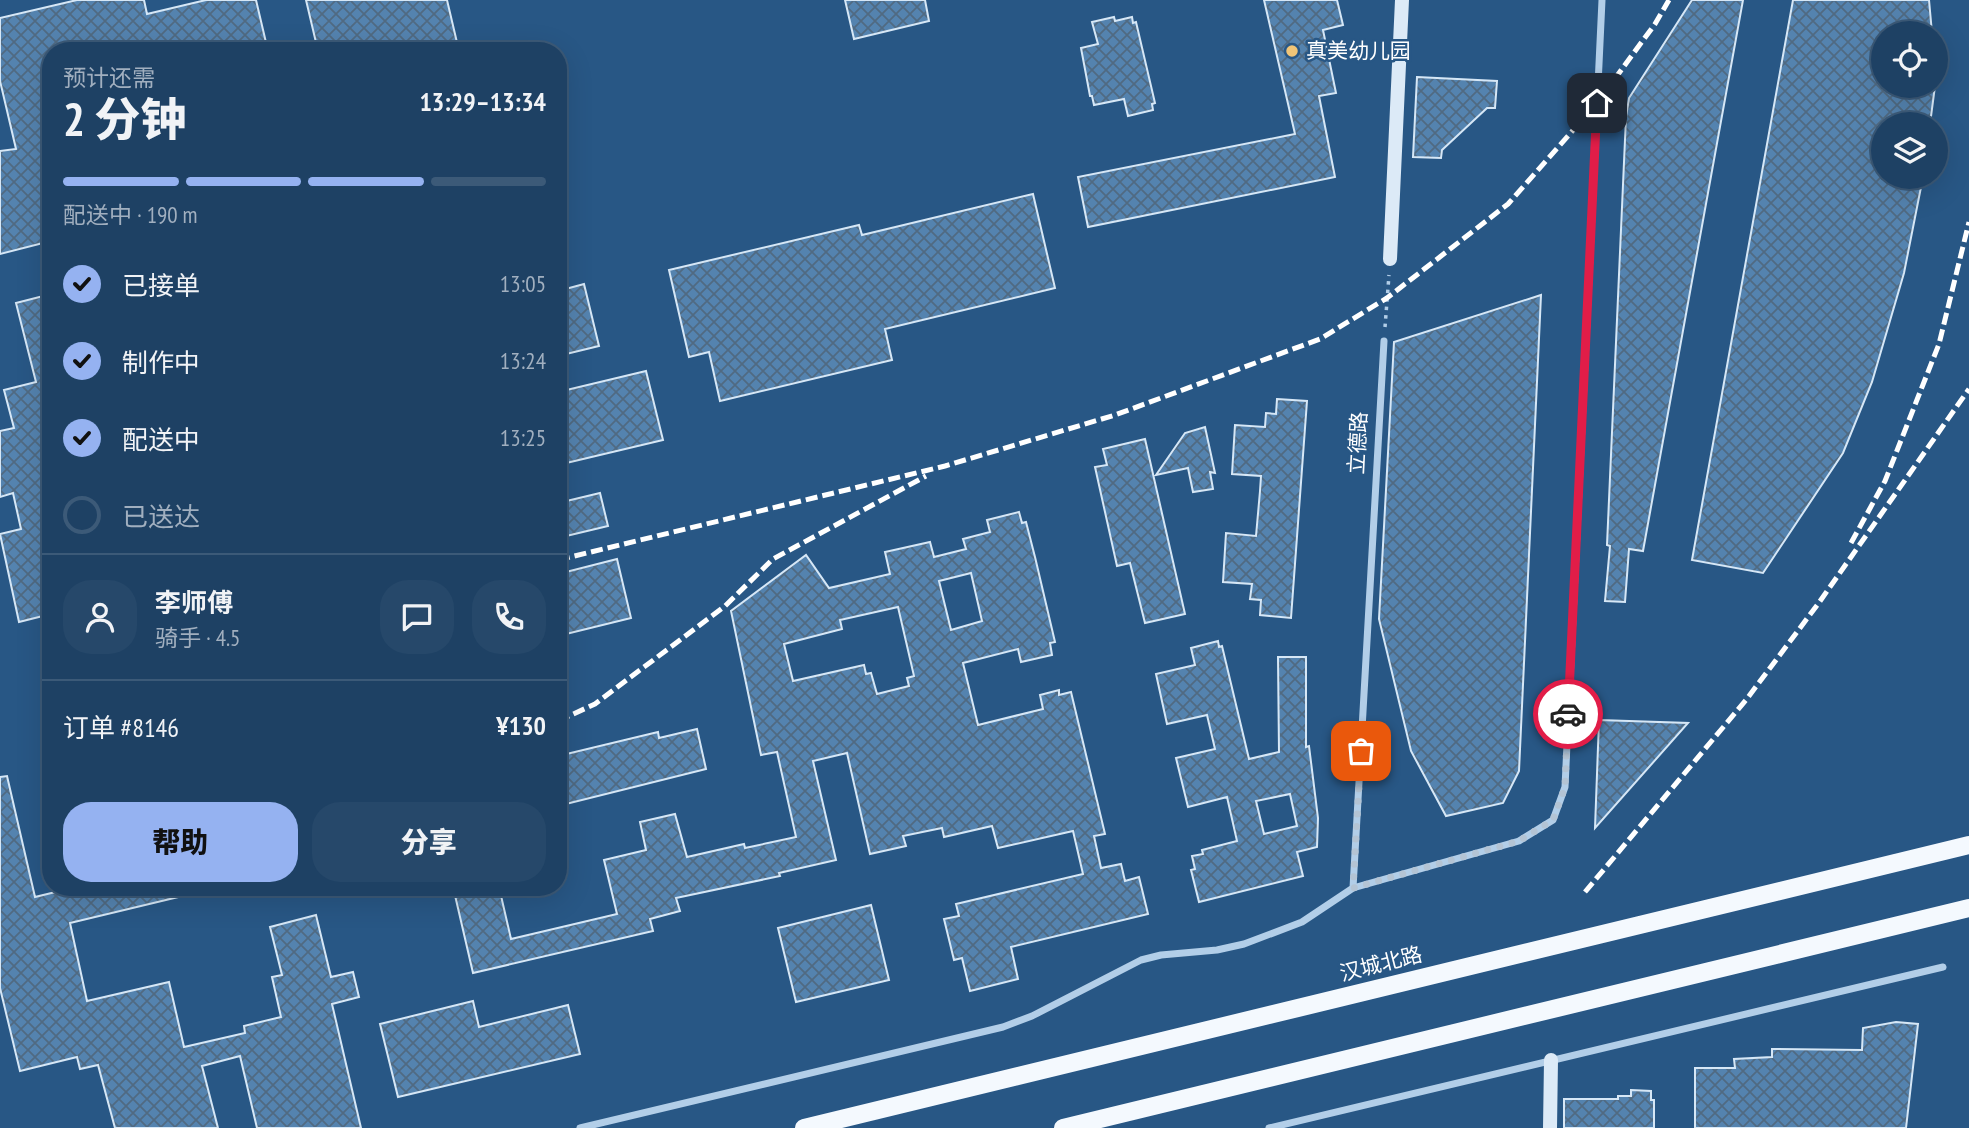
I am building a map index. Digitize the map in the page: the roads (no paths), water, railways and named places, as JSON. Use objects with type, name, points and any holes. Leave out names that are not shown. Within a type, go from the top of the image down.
[{"type":"main road","name":"汉城北路","points":[[803,1128],[1969,845]]},
{"type":"main road","points":[[1063,1128],[1969,908]]},
{"type":"street","points":[[1390,259],[1402,0]]},
{"type":"street","points":[[580,1128],[1003,1027],[1032,1016],[1141,960],[1161,955],[1217,950],[1271,934],[1302,922],[1353,888],[1519,841],[1553,820],[1565,787],[1602,0]]},
{"type":"street","name":"立德路","points":[[1353,888],[1384,341]]},
{"type":"street","points":[[1269,1128],[1942,967]]},
{"type":"street","points":[[1550,1128],[1551,1060]]},
{"type":"railway","points":[[567,558],[945,466],[1115,415],[1320,339],[1387,298],[1508,204],[1597,103],[1655,24],[1669,0]]},
{"type":"railway","points":[[1851,543],[1885,481],[1939,344],[1969,222]]},
{"type":"railway","points":[[1585,892],[1746,700],[1818,604],[1969,389]]},
{"type":"railway","points":[[567,717],[595,704],[725,606],[773,559],[926,476]]},
{"type":"place","name":"真美幼儿园","points":[[1292,51]]}]
